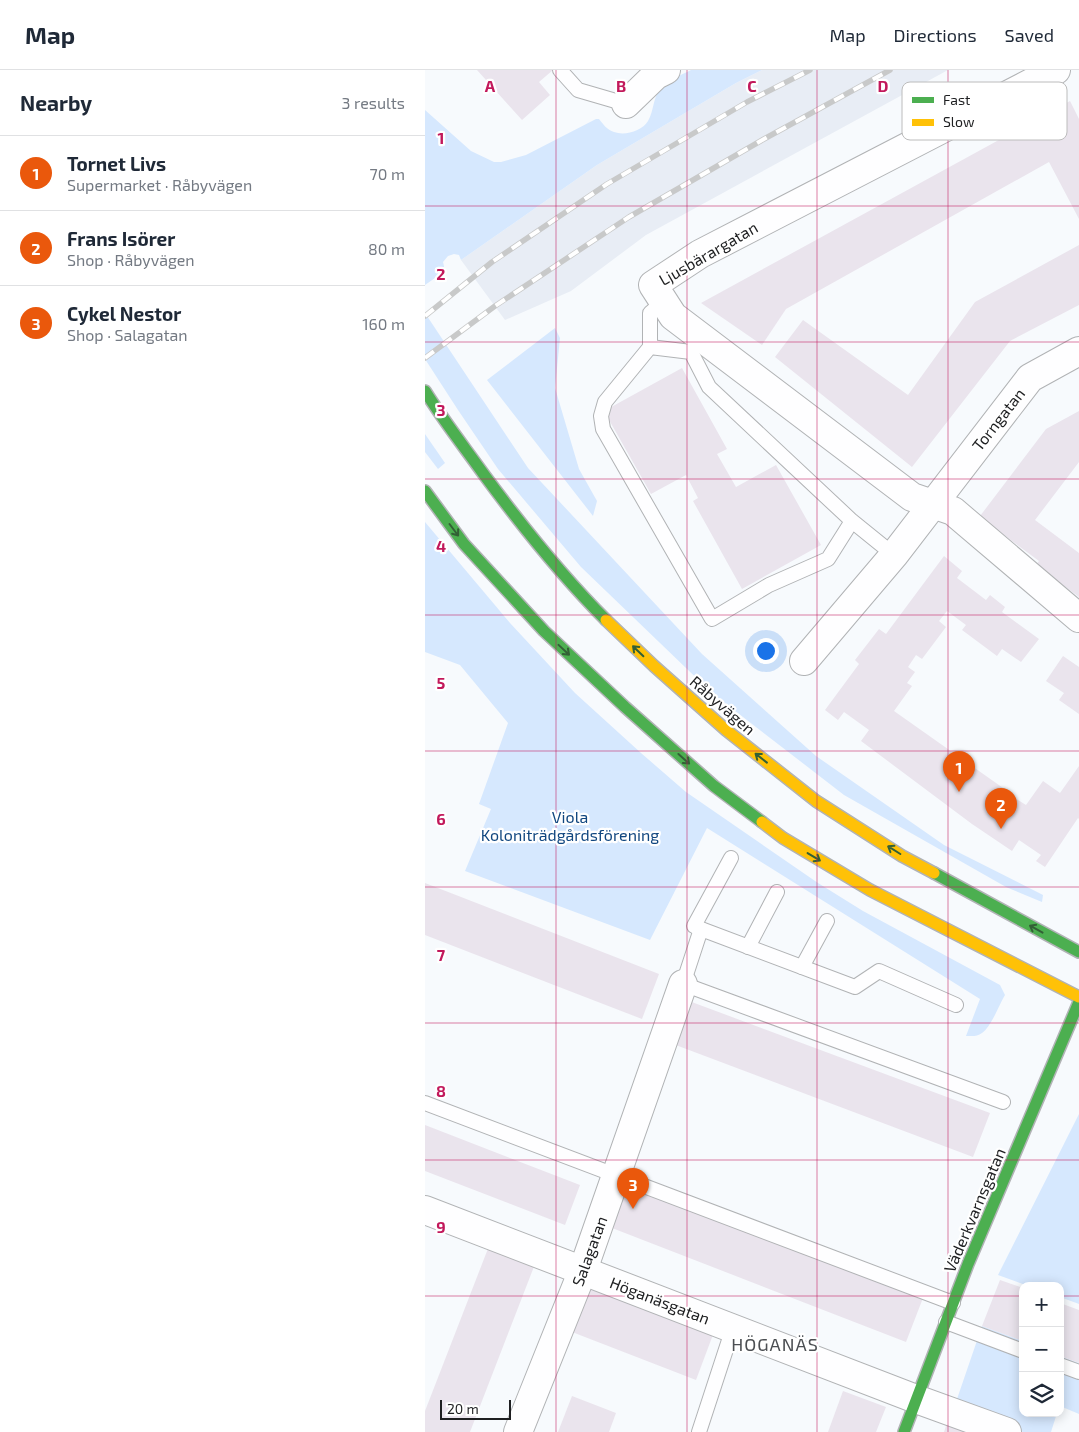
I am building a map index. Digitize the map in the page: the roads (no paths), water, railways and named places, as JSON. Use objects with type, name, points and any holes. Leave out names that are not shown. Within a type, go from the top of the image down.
[{"type":"main road","name":"Råbyvägen","points":[[425,392],[507,506],[582,596],[653,666],[726,730],[816,802],[902,856],[1079,952]]},
{"type":"main road","points":[[425,491],[464,544],[544,631],[713,786],[783,838],[870,890],[1079,997]]},
{"type":"main road","name":"Väderkvarnsgatan","points":[[904,1432],[968,1264],[1079,1002]]},
{"type":"street","points":[[626,104],[656,75],[667,70]]},
{"type":"street","name":"Ljusbärargatan","points":[[1033,82],[1056,70]]},
{"type":"street","name":"Ljusbärargatan","points":[[921,140],[700,254],[653,285],[673,316],[911,497],[933,504]]},
{"type":"street","name":"Torngatan","points":[[804,661],[894,555],[1030,378],[1079,351]]},
{"type":"street","points":[[933,504],[953,511],[1079,618]]},
{"type":"street","name":"Salagatan","points":[[518,1432],[583,1270],[683,984]]},
{"type":"street","name":"Höganäsgatan","points":[[425,1210],[916,1399],[1007,1432]]},
{"type":"lane","points":[[560,70],[578,90],[626,104]]},
{"type":"lane","points":[[663,301],[650,313],[650,347],[605,402],[601,416],[603,429],[711,619],[769,585],[828,559],[852,521]]},
{"type":"lane","points":[[650,347],[691,352],[709,387],[852,521],[894,555]]},
{"type":"lane","points":[[731,858],[694,926],[855,987],[879,971],[956,1005]]},
{"type":"lane","points":[[747,947],[777,892]]},
{"type":"lane","points":[[802,967],[827,921]]},
{"type":"lane","points":[[701,929],[683,984],[1003,1102]]},
{"type":"lane","points":[[425,1103],[953,1303]]},
{"type":"lane","points":[[946,1322],[1019,1349]]},
{"type":"lane","points":[[699,1432],[733,1328]]},
{"type":"lane","points":[[1064,1366],[1079,1372]]},
{"type":"railway","points":[[425,316],[492,262],[607,184],[747,102],[810,70]]},
{"type":"railway","points":[[425,358],[495,306],[629,217],[764,139],[890,70]]},
{"type":"place","name":"Tornet Livs","points":[[959,792]]},
{"type":"place","name":"Frans Isörer","points":[[1001,829]]},
{"type":"place","name":"Cykel Nestor","points":[[633,1209]]},
{"type":"district","name":"HÖGANÄS","points":[[775,1344]]},
{"type":"park label","name":"Viola Koloniträdgårdsförening","points":[[570,825]]}]
